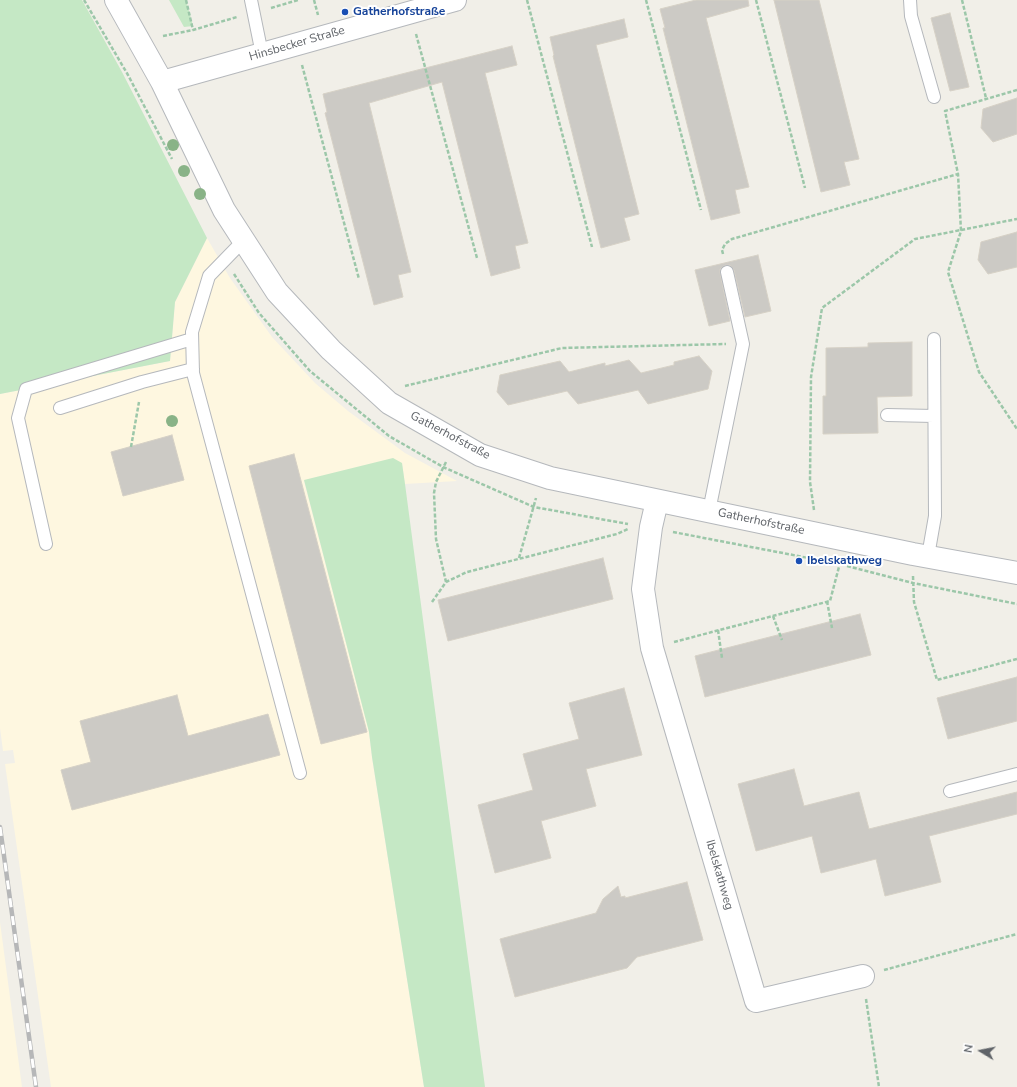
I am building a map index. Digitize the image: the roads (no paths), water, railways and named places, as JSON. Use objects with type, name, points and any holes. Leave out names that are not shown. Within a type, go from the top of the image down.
[{"type":"street","name":"Gatherhofstraße","points":[[116,0],[162,82],[224,210],[277,292],[331,350],[389,403],[480,455],[550,478],[920,555],[1017,573]]},
{"type":"street","name":"Hinsbecker Straße","points":[[162,82],[455,0]]},
{"type":"street","name":"Ibelskathweg","points":[[657,501],[643,526],[643,589],[652,648],[756,1001],[863,976]]},
{"type":"lane","points":[[251,0],[262,54]]},
{"type":"lane","points":[[910,0],[911,16],[934,97]]},
{"type":"lane","points":[[244,240],[209,276],[192,332],[193,369],[300,773]]},
{"type":"lane","points":[[709,511],[743,344],[727,272]]},
{"type":"lane","points":[[46,544],[18,418],[26,389],[192,339]]},
{"type":"lane","points":[[920,555],[935,516],[934,339]]},
{"type":"lane","points":[[60,408],[142,382],[193,369]]},
{"type":"lane","points":[[887,415],[934,416]]},
{"type":"lane","points":[[950,791],[1017,774]]},
{"type":"railway","points":[[0,827],[36,1087]]},
{"type":"place","name":"Gatherhofstraße","points":[[345,12]]},
{"type":"place","name":"Ibelskathweg","points":[[799,561]]}]
